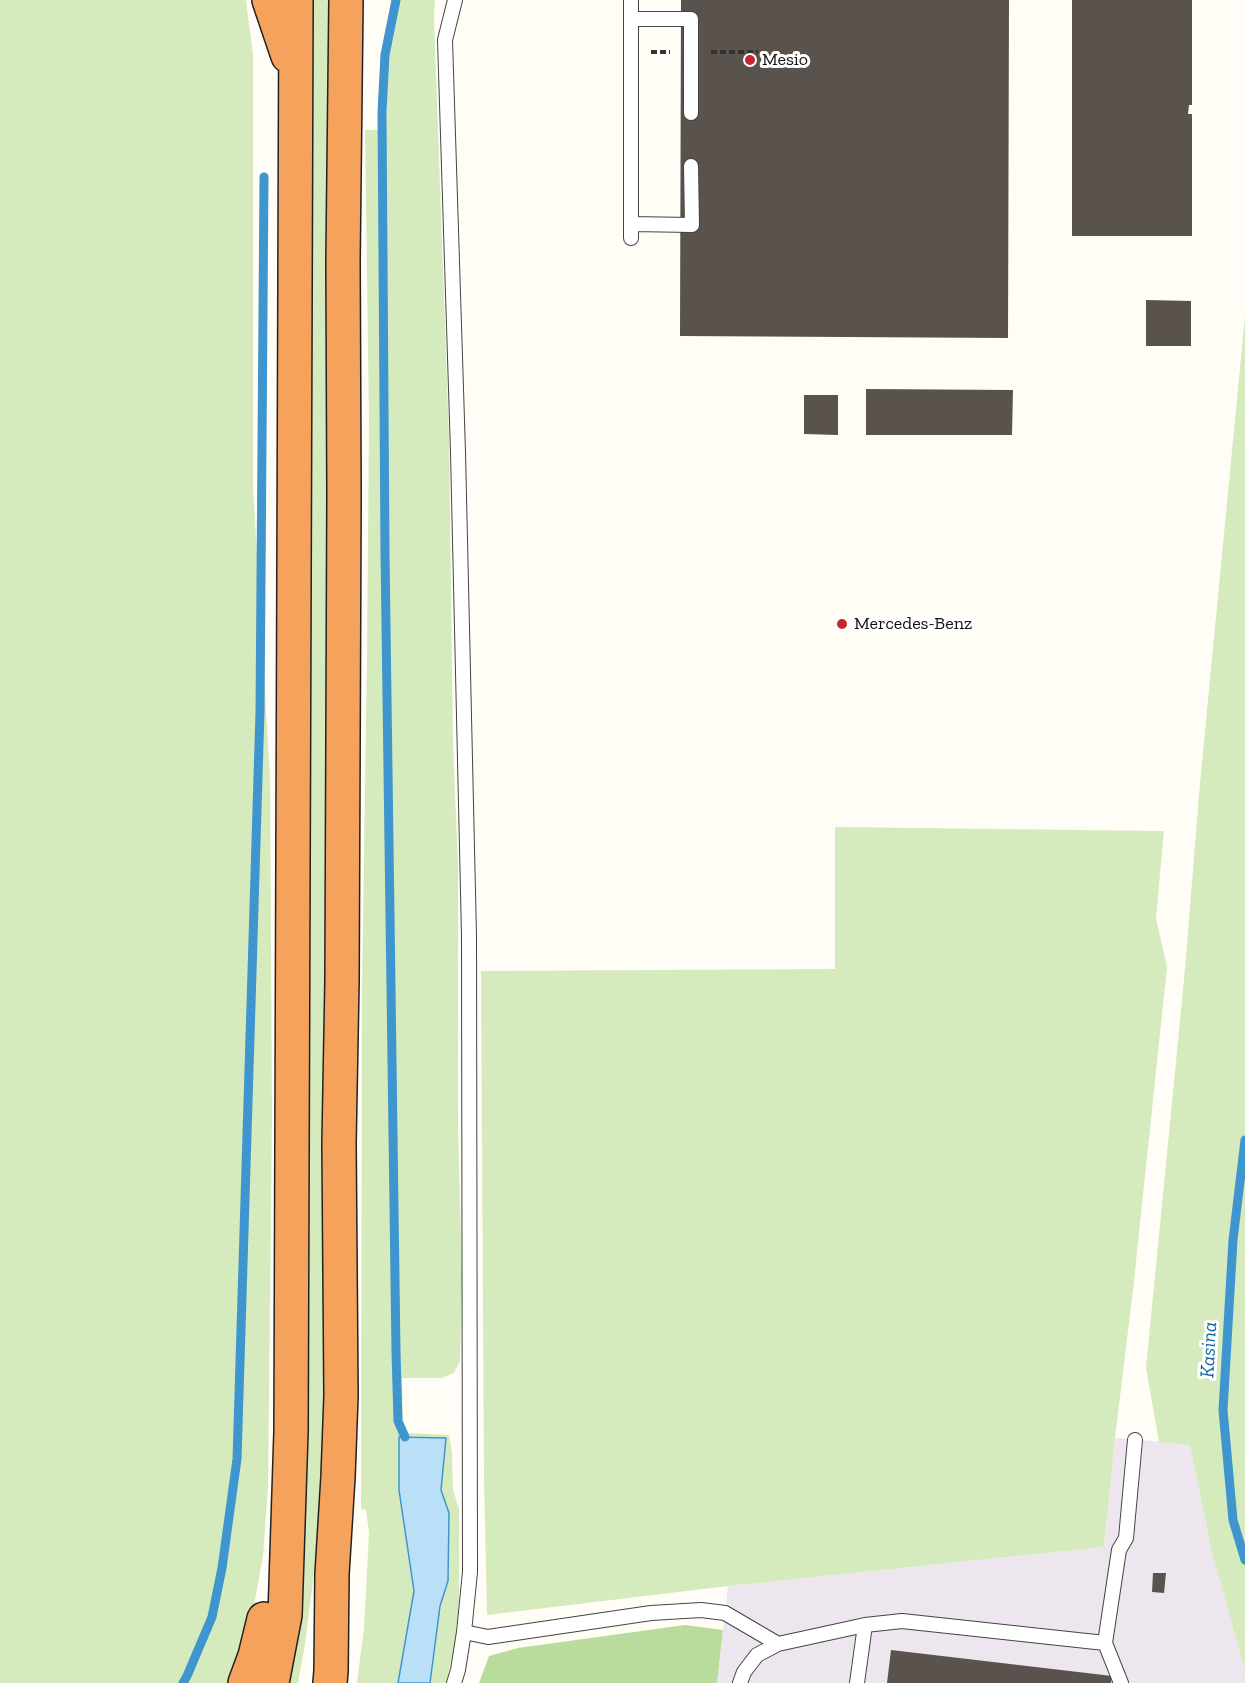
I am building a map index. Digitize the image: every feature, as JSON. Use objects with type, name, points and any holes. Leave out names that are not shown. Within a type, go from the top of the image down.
[{"type":"highway","points":[[269,0],[296,80]]},
{"type":"highway","points":[[272,1683],[285,1616],[291,1349],[296,0]]},
{"type":"highway","points":[[330,1683],[332,1574],[341,1396],[339,1143],[345,484],[343,260],[346,0]]},
{"type":"highway","points":[[346,80],[365,0]]},
{"type":"highway","points":[[245,1683],[255,1656],[288,1515]]},
{"type":"highway","points":[[308,1683],[332,1574]]},
{"type":"lane","points":[[454,1683],[464,1632],[470,1572],[469,936],[458,440],[445,40],[455,0]]},
{"type":"lane","points":[[631,0],[631,231],[692,225],[691,166]]},
{"type":"lane","points":[[631,19],[691,19],[691,112]]},
{"type":"lane","points":[[1121,1683],[1105,1643],[1119,1550],[1126,1538],[1135,1440]]},
{"type":"lane","points":[[464,1632],[488,1637],[651,1613],[701,1610],[725,1613],[778,1644]]},
{"type":"lane","points":[[740,1683],[744,1672],[757,1655],[778,1644],[865,1625],[902,1621],[1105,1643]]},
{"type":"lane","points":[[857,1683],[865,1625]]},
{"type":"path","points":[[631,52],[758,52]]},
{"type":"shaded area","points":[[1115,1438],[1190,1444],[1211,1549],[1245,1671],[1245,1683],[717,1683],[728,1586],[1104,1547]]},
{"type":"green space","points":[[0,0],[246,0],[253,55],[253,485],[270,778],[272,1116],[268,1488],[263,1556],[246,1635],[228,1683],[0,1683]]},
{"type":"green space","points":[[313,0],[330,0],[324,1452],[319,1534],[298,1683],[282,1683]]},
{"type":"green space","points":[[398,0],[435,0],[449,437],[453,742],[458,864],[458,1125],[462,1279],[460,1361],[454,1373],[442,1378],[402,1378],[403,1424],[407,1433],[449,1435],[452,1453],[453,1490],[459,1509],[459,1602],[455,1642],[446,1683],[357,1683],[364,1628],[369,1533],[366,1510],[361,1509],[362,986],[369,420],[365,130],[386,130],[388,65]]},
{"type":"green space","points":[[1245,316],[1245,1671],[1211,1549],[1190,1445],[1159,1442],[1146,1368]]},
{"type":"green space","points":[[835,827],[1164,831],[1156,918],[1167,967],[1104,1547],[728,1586],[487,1615],[481,971],[835,969]]},
{"type":"green space","points":[[685,1625],[723,1630],[717,1683],[479,1683],[489,1656],[518,1648]]},
{"type":"water","points":[[399,1437],[446,1438],[441,1490],[449,1513],[448,1581],[440,1606],[430,1683],[398,1683],[414,1591],[399,1490]]},
{"type":"building","points":[[681,0],[1009,0],[1008,338],[680,336]]},
{"type":"building","points":[[1072,0],[1192,0],[1192,105],[1189,105],[1188,114],[1192,114],[1192,236],[1072,236]]},
{"type":"building","points":[[1146,300],[1191,301],[1191,346],[1146,346]]},
{"type":"building","points":[[866,389],[1013,390],[1012,435],[866,435]]},
{"type":"building","points":[[804,395],[838,395],[838,435],[804,434]]},
{"type":"building","points":[[1153,1573],[1166,1573],[1164,1593],[1152,1592]]},
{"type":"building","points":[[891,1650],[1112,1676],[1111,1683],[887,1683]]},
{"type":"waterway","points":[[396,0],[385,55],[382,112],[385,552],[396,1352],[398,1421],[405,1437]]},
{"type":"waterway","points":[[183,1683],[212,1617],[222,1568],[237,1459],[260,712],[264,177]]},
{"type":"waterway","name":"Kasina","points":[[1245,1140],[1233,1240],[1223,1410],[1233,1520],[1245,1560]]},
{"type":"place","name":"Mesio","points":[[750,60]]},
{"type":"place","name":"Mercedes-Benz","points":[[842,624]]}]
